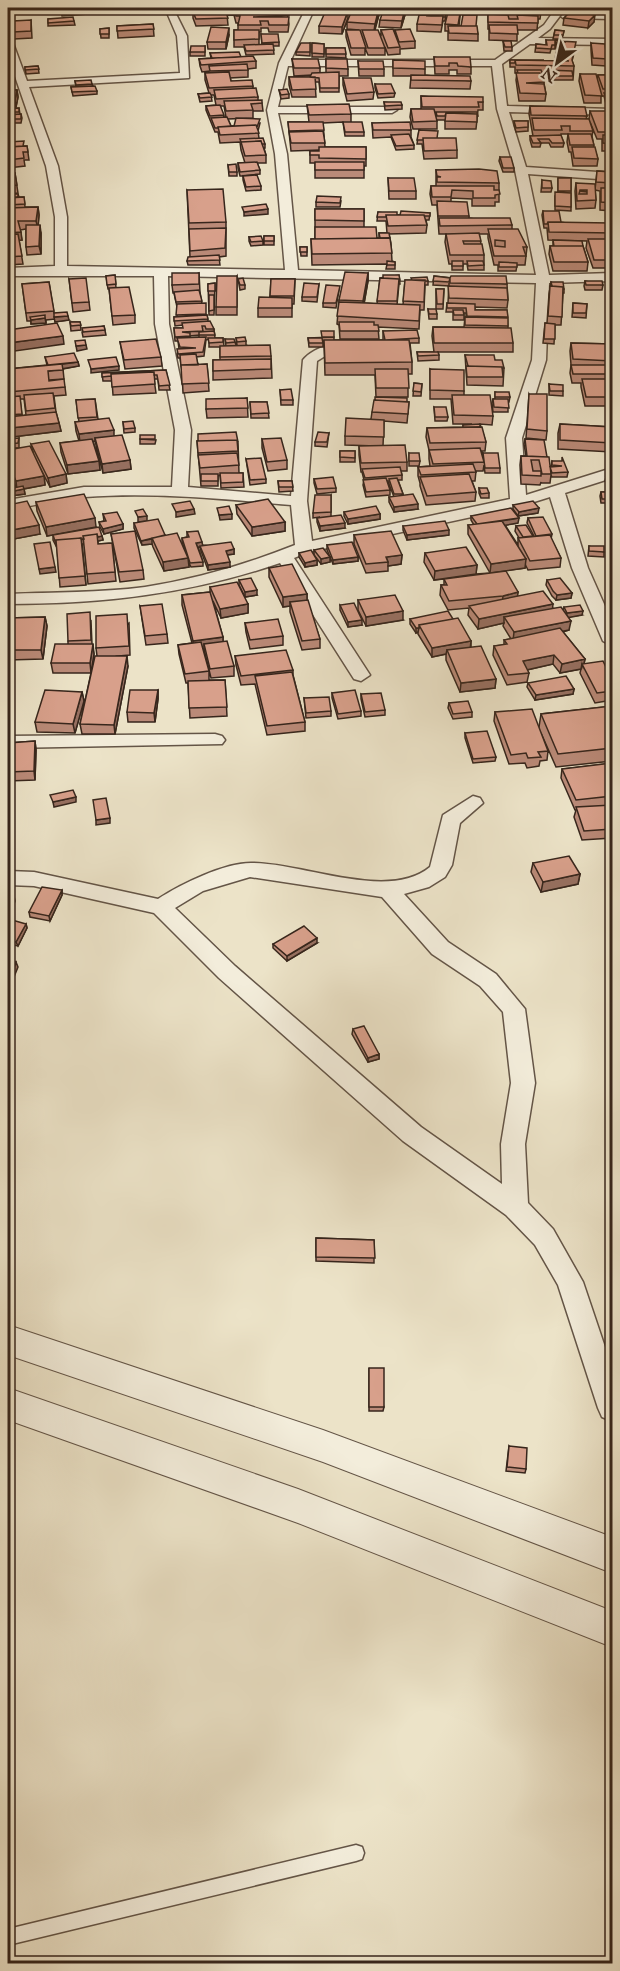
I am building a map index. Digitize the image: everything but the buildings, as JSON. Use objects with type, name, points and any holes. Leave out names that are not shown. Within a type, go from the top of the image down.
[{"type":"street","points":[[24,84],[185,76],[182,36],[169,8]]},
{"type":"street","points":[[292,275],[281,154],[272,110],[284,63],[309,9],[471,8]]},
{"type":"street","points":[[284,63],[497,63],[531,41],[547,27],[558,11],[612,16]]},
{"type":"street","points":[[531,41],[612,42]]},
{"type":"street","points":[[8,43],[24,84],[57,192],[61,270]]},
{"type":"street","points":[[497,63],[502,109],[521,170],[543,279],[539,360],[514,438],[518,502]]},
{"type":"street","points":[[502,109],[612,112]]},
{"type":"street","points":[[272,110],[392,110]]},
{"type":"street","points":[[521,170],[612,176]]},
{"type":"street","points":[[8,272],[61,270],[543,279],[612,277]]},
{"type":"street","points":[[161,273],[162,324],[183,430],[180,491]]},
{"type":"street","points":[[304,548],[299,501],[310,360],[317,352],[329,348],[364,347]]},
{"type":"street","points":[[8,599],[144,592],[284,556],[304,548],[518,502],[612,473]]},
{"type":"street","points":[[556,489],[580,568],[606,612],[612,640]]},
{"type":"street","points":[[8,505],[83,492],[180,491],[299,501]]},
{"type":"street","points":[[284,556],[361,675]]},
{"type":"street","points":[[8,742],[215,740]]},
{"type":"street","points":[[161,907],[196,885],[250,870],[388,890],[431,880],[441,871],[450,820],[473,803]]},
{"type":"street","points":[[8,878],[34,879],[161,907],[227,972],[412,1134],[515,1207],[544,1237],[570,1282],[612,1408]]},
{"type":"street","points":[[388,890],[440,948],[488,980],[514,1009],[523,1083],[513,1144],[515,1207]]},
{"type":"street","points":[[8,1340],[323,1446],[612,1555]]},
{"type":"street","points":[[8,1404],[298,1506],[612,1629]]},
{"type":"lane","points":[[8,1937],[356,1853]]}]
